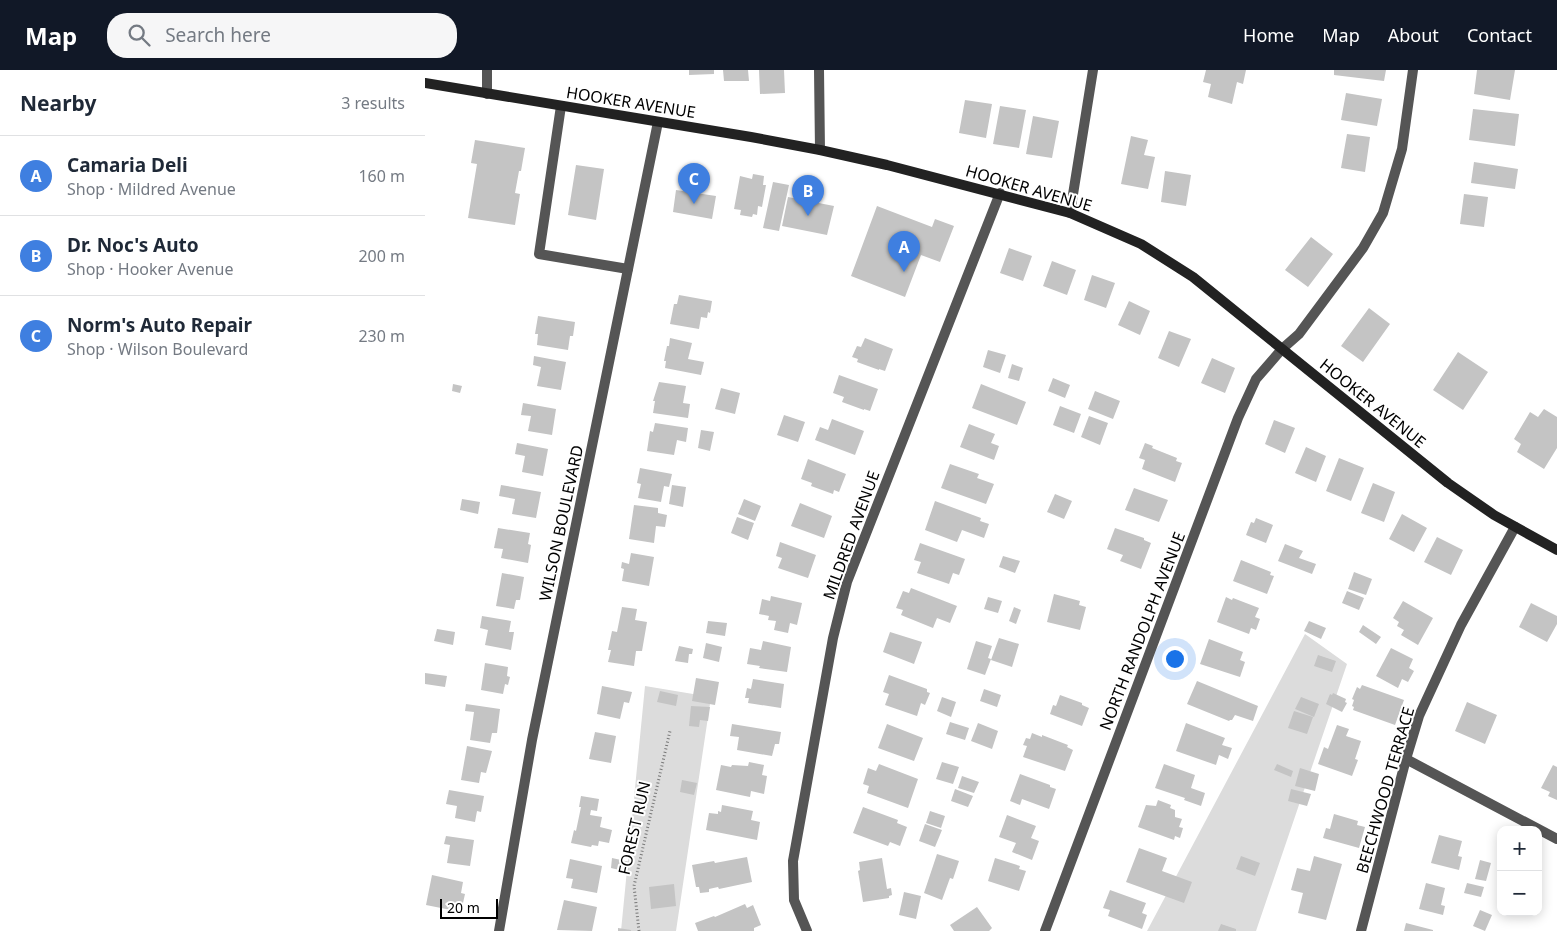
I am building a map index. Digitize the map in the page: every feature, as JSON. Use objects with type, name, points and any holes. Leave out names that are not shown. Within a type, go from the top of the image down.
[{"type":"street","points":[[487,70],[487,94]]},
{"type":"street","points":[[819,70],[820,150]]},
{"type":"street","points":[[1070,213],[1093,70]]},
{"type":"street","name":"NORTH RANDOLPH AVENUE","points":[[1045,931],[1238,418],[1256,379],[1282,349],[1299,334],[1363,248],[1383,213],[1402,149],[1413,70]]},
{"type":"street","name":"HOOKER AVENUE","points":[[425,83],[820,150],[1000,193],[1070,213],[1141,244],[1193,277],[1448,483],[1515,527],[1557,550]]},
{"type":"street","points":[[561,106],[539,254],[628,269]]},
{"type":"street","name":"WILSON BOULEVARD","points":[[499,931],[532,740],[658,122]]},
{"type":"street","name":"MILDRED AVENUE","points":[[807,931],[794,900],[793,861],[833,638],[847,582],[1000,193]]},
{"type":"street","name":"BEECHWOOD TERRACE","points":[[1361,931],[1419,716],[1461,625],[1515,527]]},
{"type":"street","points":[[1406,759],[1557,839]]},
{"type":"path","name":"FOREST RUN","points":[[639,931],[633,886],[670,731]]},
{"type":"shaded area","points":[[1305,634],[1347,664],[1256,931],[1147,931]]},
{"type":"shaded area","points":[[645,686],[711,697],[676,931],[621,931]]},
{"type":"building","points":[[689,70],[714,70],[714,74],[689,75]]},
{"type":"building","points":[[723,70],[748,70],[749,81],[724,81]]},
{"type":"building","points":[[759,70],[784,70],[785,93],[760,94]]},
{"type":"building","points":[[1206,70],[1246,70],[1243,84],[1237,82],[1232,104],[1208,97],[1211,84],[1203,82]]},
{"type":"building","points":[[1334,70],[1386,70],[1384,81],[1334,75]]},
{"type":"building","points":[[1477,70],[1515,70],[1510,100],[1474,94]]},
{"type":"building","points":[[1346,93],[1382,99],[1377,126],[1341,120]]},
{"type":"building","points":[[965,100],[992,104],[986,138],[959,133]]},
{"type":"building","points":[[1000,106],[1026,110],[1019,148],[993,144]]},
{"type":"building","points":[[1473,109],[1519,114],[1515,146],[1469,140]]},
{"type":"building","points":[[1033,116],[1059,121],[1052,158],[1026,154]]},
{"type":"building","points":[[1347,134],[1370,137],[1365,172],[1341,168]]},
{"type":"building","points":[[1131,136],[1148,140],[1144,155],[1155,157],[1148,189],[1121,184]]},
{"type":"building","points":[[475,140],[525,148],[515,193],[520,194],[515,225],[468,218],[477,164],[471,163]]},
{"type":"building","points":[[1474,162],[1518,169],[1515,189],[1471,183]]},
{"type":"building","points":[[576,165],[604,169],[596,220],[568,215]]},
{"type":"building","points":[[1165,171],[1191,175],[1186,206],[1161,202]]},
{"type":"building","points":[[753,174],[764,176],[763,185],[766,185],[762,207],[758,206],[757,215],[753,214],[752,217],[740,215],[741,210],[734,209],[740,176],[752,179]]},
{"type":"building","points":[[773,182],[789,185],[779,231],[763,228]]},
{"type":"building","points":[[676,190],[716,196],[712,219],[673,212]]},
{"type":"building","points":[[1464,194],[1488,197],[1484,227],[1460,224]]},
{"type":"building","points":[[788,197],[834,206],[827,235],[782,226]]},
{"type":"building","points":[[877,206],[932,227],[935,219],[954,226],[940,262],[921,255],[905,297],[851,276]]},
{"type":"building","points":[[1311,237],[1333,254],[1308,287],[1285,270]]},
{"type":"building","points":[[1009,248],[1032,256],[1023,281],[1000,273]]},
{"type":"building","points":[[1052,261],[1076,270],[1067,295],[1043,286]]},
{"type":"building","points":[[1092,275],[1115,283],[1106,308],[1084,300]]},
{"type":"building","points":[[679,295],[712,301],[707,318],[701,317],[699,329],[670,324],[674,304],[677,304]]},
{"type":"building","points":[[1129,301],[1150,311],[1140,335],[1118,325]]},
{"type":"building","points":[[1369,308],[1390,324],[1363,362],[1341,346]]},
{"type":"building","points":[[538,316],[575,322],[568,350],[537,345],[538,334],[535,334]]},
{"type":"building","points":[[1169,331],[1191,339],[1179,367],[1158,358]]},
{"type":"building","points":[[670,338],[692,343],[688,359],[704,362],[701,375],[665,368],[666,361],[664,361]]},
{"type":"building","points":[[865,338],[893,349],[885,371],[857,362],[858,359],[852,357],[857,346],[861,347]]},
{"type":"building","points":[[988,350],[1006,355],[1000,373],[983,367]]},
{"type":"building","points":[[1458,352],[1488,372],[1463,410],[1433,390]]},
{"type":"building","points":[[534,356],[566,362],[561,390],[537,386],[541,367],[533,365]]},
{"type":"building","points":[[1212,358],[1235,368],[1225,393],[1201,383]]},
{"type":"building","points":[[1012,364],[1023,368],[1019,381],[1008,378]]},
{"type":"building","points":[[839,375],[878,389],[870,411],[842,402],[844,397],[833,393]]},
{"type":"building","points":[[1053,378],[1070,385],[1065,398],[1048,391]]},
{"type":"building","points":[[659,382],[686,386],[683,403],[690,404],[688,418],[653,413],[655,401],[653,401]]},
{"type":"building","points":[[453,384],[462,386],[460,393],[452,391]]},
{"type":"building","points":[[981,384],[1026,402],[1017,425],[972,408]]},
{"type":"building","points":[[721,388],[740,393],[735,414],[715,409]]},
{"type":"building","points":[[1095,391],[1120,401],[1113,419],[1088,409]]},
{"type":"building","points":[[523,403],[556,409],[552,435],[528,431],[531,416],[521,415]]},
{"type":"building","points":[[1060,406],[1081,414],[1074,433],[1053,425]]},
{"type":"building","points":[[1544,409],[1557,417],[1557,448],[1544,469],[1517,452],[1521,444],[1514,439],[1530,412],[1538,417]]},
{"type":"building","points":[[784,415],[805,422],[798,442],[777,435]]},
{"type":"building","points":[[1089,416],[1108,423],[1100,445],[1081,437]]},
{"type":"building","points":[[832,419],[864,431],[855,455],[815,440],[820,427],[828,430]]},
{"type":"building","points":[[1274,420],[1295,428],[1285,453],[1265,444]]},
{"type":"building","points":[[655,423],[688,428],[686,442],[677,440],[674,455],[647,451],[650,431],[653,432]]},
{"type":"building","points":[[969,424],[995,434],[991,443],[999,446],[994,460],[960,447]]},
{"type":"building","points":[[701,430],[714,432],[710,451],[698,448]]},
{"type":"building","points":[[517,443],[548,449],[543,476],[522,472],[525,456],[515,454]]},
{"type":"building","points":[[1145,443],[1153,446],[1152,448],[1177,458],[1176,461],[1182,463],[1175,482],[1142,469],[1145,460],[1139,458]]},
{"type":"building","points":[[1306,447],[1326,456],[1316,482],[1295,473]]},
{"type":"building","points":[[1339,458],[1364,468],[1351,501],[1326,491]]},
{"type":"building","points":[[808,459],[846,474],[839,492],[834,490],[833,494],[811,486],[812,483],[801,479]]},
{"type":"building","points":[[950,464],[979,474],[977,478],[994,484],[986,504],[941,488]]},
{"type":"building","points":[[640,468],[672,474],[669,487],[664,486],[661,502],[638,498],[641,484],[637,483]]},
{"type":"building","points":[[1373,483],[1395,492],[1384,522],[1361,513]]},
{"type":"building","points":[[501,485],[541,492],[536,518],[512,514],[515,499],[499,496]]},
{"type":"building","points":[[672,485],[686,487],[683,507],[669,504]]},
{"type":"building","points":[[1134,488],[1168,500],[1159,522],[1125,510]]},
{"type":"building","points":[[1055,494],[1072,501],[1064,519],[1047,512]]},
{"type":"building","points":[[462,499],[480,502],[478,514],[460,510]]},
{"type":"building","points":[[744,499],[761,506],[755,521],[738,514]]},
{"type":"building","points":[[935,501],[981,518],[980,521],[989,524],[984,538],[962,530],[957,542],[925,530]]},
{"type":"building","points":[[800,503],[832,516],[824,538],[791,526]]},
{"type":"building","points":[[634,505],[658,508],[658,513],[667,515],[665,527],[656,526],[654,543],[629,539]]},
{"type":"building","points":[[1402,514],[1427,528],[1414,552],[1389,539]]},
{"type":"building","points":[[737,517],[754,523],[748,540],[731,533]]},
{"type":"building","points":[[1256,518],[1273,525],[1266,543],[1246,535],[1251,522],[1254,523]]},
{"type":"building","points":[[498,528],[530,533],[528,544],[531,545],[528,563],[501,558],[503,549],[494,548]]},
{"type":"building","points":[[1115,528],[1144,538],[1144,540],[1151,543],[1141,569],[1120,561],[1123,555],[1107,549]]},
{"type":"building","points":[[1437,537],[1463,550],[1451,575],[1424,562]]},
{"type":"building","points":[[780,542],[816,555],[808,578],[778,568],[782,558],[776,556]]},
{"type":"building","points":[[920,543],[965,559],[959,575],[953,573],[949,584],[917,573],[921,562],[914,560]]},
{"type":"building","points":[[1285,544],[1303,551],[1299,558],[1316,564],[1312,574],[1278,561]]},
{"type":"building","points":[[631,553],[654,557],[649,586],[622,581],[624,569],[621,568],[622,562],[629,564]]},
{"type":"building","points":[[1003,556],[1020,561],[1015,573],[999,567]]},
{"type":"building","points":[[1241,560],[1271,572],[1270,575],[1274,576],[1267,594],[1233,581]]},
{"type":"building","points":[[1354,572],[1372,579],[1366,595],[1348,589]]},
{"type":"building","points":[[502,573],[524,577],[520,600],[516,600],[514,609],[496,606]]},
{"type":"building","points":[[911,588],[957,606],[950,623],[937,618],[933,628],[901,615],[903,610],[896,608],[903,591],[909,593]]},
{"type":"building","points":[[1347,591],[1364,598],[1359,610],[1342,603]]},
{"type":"building","points":[[1054,594],[1080,601],[1079,605],[1086,607],[1080,630],[1047,622]]},
{"type":"building","points":[[771,596],[802,603],[797,625],[790,623],[788,633],[774,630],[776,621],[768,620],[769,616],[759,614],[762,599],[770,601]]},
{"type":"building","points":[[988,597],[1002,601],[998,613],[984,609]]},
{"type":"building","points":[[1226,597],[1259,608],[1255,617],[1260,619],[1256,630],[1251,628],[1249,634],[1217,622]]},
{"type":"building","points":[[1403,601],[1433,618],[1418,645],[1401,635],[1404,630],[1397,626],[1399,622],[1393,618]]},
{"type":"building","points":[[1531,603],[1557,616],[1557,624],[1547,642],[1519,627]]},
{"type":"building","points":[[622,607],[637,609],[635,620],[647,622],[642,651],[636,651],[634,666],[608,662],[611,650],[608,650],[612,631],[617,632]]},
{"type":"building","points":[[1014,607],[1021,610],[1016,624],[1009,621]]},
{"type":"building","points":[[482,616],[511,621],[509,632],[514,632],[511,650],[485,645],[488,630],[480,628]]},
{"type":"building","points":[[708,621],[727,623],[725,636],[706,633]]},
{"type":"building","points":[[1309,621],[1326,628],[1321,639],[1304,631]]},
{"type":"building","points":[[1363,625],[1381,637],[1376,644],[1359,632]]},
{"type":"building","points":[[437,629],[455,632],[453,645],[434,641]]},
{"type":"building","points":[[890,632],[922,642],[914,664],[883,652]]},
{"type":"building","points":[[999,638],[1019,644],[1012,667],[991,660]]},
{"type":"building","points":[[1209,639],[1243,652],[1240,660],[1245,662],[1240,677],[1200,664]]},
{"type":"building","points":[[763,641],[791,647],[787,672],[759,668],[760,666],[747,664],[750,648],[761,650]]},
{"type":"building","points":[[976,641],[992,646],[988,658],[991,659],[985,675],[967,669]]},
{"type":"building","points":[[706,643],[722,647],[719,662],[703,658]]},
{"type":"building","points":[[679,646],[693,649],[692,654],[689,654],[688,663],[675,661]]},
{"type":"building","points":[[1391,648],[1413,659],[1409,668],[1414,671],[1408,682],[1402,679],[1398,688],[1376,676]]},
{"type":"building","points":[[1318,655],[1336,661],[1332,672],[1314,666]]},
{"type":"building","points":[[485,663],[508,667],[507,676],[510,677],[508,685],[505,684],[503,694],[481,690]]},
{"type":"building","points":[[425,673],[447,676],[445,687],[425,684]]},
{"type":"building","points":[[889,675],[927,689],[927,692],[930,693],[925,705],[921,703],[917,716],[885,705],[889,694],[883,692]]},
{"type":"building","points":[[696,678],[719,682],[715,705],[692,701]]},
{"type":"building","points":[[753,679],[784,684],[781,708],[748,703],[749,698],[745,698],[747,688],[751,689]]},
{"type":"building","points":[[1197,681],[1258,706],[1253,721],[1235,715],[1229,721],[1187,704]]},
{"type":"building","points":[[1362,685],[1404,700],[1395,725],[1353,710],[1354,700],[1352,699],[1357,687],[1360,689]]},
{"type":"building","points":[[602,686],[632,692],[629,703],[624,702],[620,719],[597,714]]},
{"type":"building","points":[[984,689],[1001,695],[997,707],[980,701]]},
{"type":"building","points":[[660,691],[678,695],[676,706],[657,702]]},
{"type":"building","points":[[1333,693],[1346,699],[1345,702],[1347,703],[1342,712],[1326,704],[1330,694],[1332,695]]},
{"type":"building","points":[[1060,695],[1082,703],[1082,705],[1089,708],[1082,726],[1050,714],[1053,705],[1056,706]]},
{"type":"building","points":[[942,697],[956,702],[951,717],[937,711]]},
{"type":"building","points":[[1301,697],[1319,704],[1314,717],[1295,709]]},
{"type":"building","points":[[1467,702],[1497,715],[1485,744],[1455,731]]},
{"type":"building","points":[[466,704],[500,709],[497,733],[492,733],[490,743],[470,740],[474,712],[465,711]]},
{"type":"building","points":[[691,706],[710,707],[708,721],[700,720],[699,727],[689,726]]},
{"type":"building","points":[[1294,711],[1313,717],[1307,734],[1288,728]]},
{"type":"building","points":[[950,722],[969,728],[965,740],[946,734]]},
{"type":"building","points":[[978,723],[998,731],[992,749],[971,741]]},
{"type":"building","points":[[1186,723],[1225,738],[1222,745],[1232,748],[1228,759],[1219,755],[1216,765],[1176,751]]},
{"type":"building","points":[[732,724],[781,732],[779,744],[775,744],[772,756],[737,750],[739,737],[730,736]]},
{"type":"building","points":[[887,724],[923,738],[914,761],[878,748]]},
{"type":"building","points":[[1337,725],[1349,729],[1346,736],[1361,741],[1355,759],[1358,760],[1352,776],[1318,764],[1324,747],[1328,749]]},
{"type":"building","points":[[595,732],[616,736],[611,763],[589,759]]},
{"type":"building","points":[[1032,733],[1068,745],[1067,747],[1073,750],[1065,771],[1023,757],[1027,746],[1023,745],[1026,738],[1030,739]]},
{"type":"building","points":[[467,746],[492,751],[486,773],[481,772],[479,783],[461,780]]},
{"type":"building","points":[[749,762],[764,765],[762,775],[767,776],[764,794],[751,791],[750,797],[716,790],[721,765],[731,767],[732,765],[748,766]]},
{"type":"building","points":[[942,762],[959,767],[953,784],[936,779]]},
{"type":"building","points":[[879,764],[918,779],[908,808],[867,793],[869,786],[863,784],[868,768],[876,771]]},
{"type":"building","points":[[1164,764],[1195,775],[1191,788],[1205,793],[1201,806],[1184,800],[1185,798],[1155,788]]},
{"type":"building","points":[[1277,764],[1293,771],[1291,777],[1274,770]]},
{"type":"building","points":[[1553,765],[1557,767],[1557,800],[1548,796],[1550,792],[1541,788]]},
{"type":"building","points":[[1300,768],[1319,774],[1315,791],[1295,786]]},
{"type":"building","points":[[1020,774],[1056,789],[1049,809],[1022,799],[1020,805],[1010,801]]},
{"type":"building","points":[[962,776],[979,782],[974,793],[958,788]]},
{"type":"building","points":[[682,780],[697,783],[694,795],[680,792]]},
{"type":"building","points":[[955,789],[973,796],[968,807],[951,801]]},
{"type":"building","points":[[1291,789],[1311,794],[1307,806],[1288,801]]},
{"type":"building","points":[[449,790],[484,796],[481,812],[477,811],[475,822],[455,818],[457,806],[446,804]]},
{"type":"building","points":[[581,796],[599,799],[597,811],[591,810],[590,815],[602,817],[600,827],[612,830],[609,843],[599,841],[598,846],[592,845],[591,847],[571,843],[574,830],[576,831],[581,807],[579,807]]},
{"type":"building","points":[[1158,800],[1171,805],[1170,808],[1175,810],[1175,817],[1182,819],[1179,827],[1183,828],[1180,838],[1175,836],[1174,840],[1138,827],[1146,805],[1156,806]]},
{"type":"building","points":[[722,805],[753,811],[751,820],[760,822],[757,840],[706,830],[709,813],[718,814],[718,811],[721,812]]},
{"type":"building","points":[[863,807],[898,820],[897,823],[907,827],[900,846],[890,842],[888,846],[853,833]]},
{"type":"building","points":[[930,811],[945,816],[941,828],[926,823]]},
{"type":"building","points":[[1334,814],[1358,821],[1357,825],[1365,827],[1359,848],[1323,838],[1326,828],[1330,829]]},
{"type":"building","points":[[1007,815],[1036,826],[1031,838],[1039,841],[1032,860],[1012,852],[1016,843],[999,837]]},
{"type":"building","points":[[925,824],[942,830],[935,847],[919,841]]},
{"type":"building","points":[[1439,835],[1462,841],[1458,856],[1462,857],[1459,870],[1431,863]]},
{"type":"building","points":[[446,836],[474,840],[470,866],[447,863],[450,845],[444,844]]},
{"type":"building","points":[[1139,848],[1167,858],[1162,871],[1192,882],[1184,903],[1126,882]]},
{"type":"building","points":[[937,854],[959,861],[953,879],[950,878],[942,900],[924,893]]},
{"type":"building","points":[[1241,856],[1260,863],[1255,876],[1236,869]]},
{"type":"building","points":[[1314,856],[1342,864],[1326,920],[1298,913],[1303,893],[1291,890],[1297,868],[1310,871]]},
{"type":"building","points":[[747,857],[752,882],[719,889],[718,887],[709,889],[709,892],[700,893],[699,887],[696,887],[692,865]]},
{"type":"building","points":[[612,858],[630,862],[628,872],[611,868]]},
{"type":"building","points":[[882,858],[887,889],[891,888],[892,895],[889,898],[863,902],[858,871],[860,870],[859,862]]},
{"type":"building","points":[[995,858],[1020,866],[1019,869],[1026,871],[1019,891],[988,881]]},
{"type":"building","points":[[570,859],[602,866],[597,893],[571,888],[573,879],[566,878]]},
{"type":"building","points":[[1480,860],[1491,863],[1486,881],[1475,879]]},
{"type":"building","points":[[432,875],[463,882],[461,893],[465,894],[461,912],[426,905]]},
{"type":"building","points":[[1426,883],[1445,888],[1441,905],[1445,906],[1443,915],[1419,909]]},
{"type":"building","points":[[1467,883],[1484,887],[1481,897],[1464,893]]},
{"type":"building","points":[[674,884],[676,906],[651,909],[649,887]]},
{"type":"building","points":[[1110,890],[1146,903],[1142,913],[1147,915],[1142,929],[1108,916],[1110,910],[1103,908]]},
{"type":"building","points":[[904,892],[921,896],[916,919],[899,915]]},
{"type":"building","points":[[564,900],[597,907],[592,931],[557,930]]},
{"type":"building","points":[[745,904],[747,908],[753,905],[761,925],[754,928],[754,931],[698,931],[695,923]]},
{"type":"building","points":[[977,907],[992,928],[989,931],[954,931],[950,925]]},
{"type":"building","points":[[1480,910],[1492,915],[1485,931],[1473,926]]},
{"type":"building","points":[[1406,923],[1433,930],[1433,931],[1404,931]]},
{"type":"building","points":[[1221,924],[1236,929],[1236,931],[1218,931]]},
{"type":"building","points":[[618,928],[631,930],[631,931],[618,931]]},
{"type":"place","name":"Norm's Auto Repair","points":[[694,204]]},
{"type":"place","name":"Dr. Noc's Auto","points":[[808,216]]},
{"type":"place","name":"Camaria Deli","points":[[904,272]]}]
